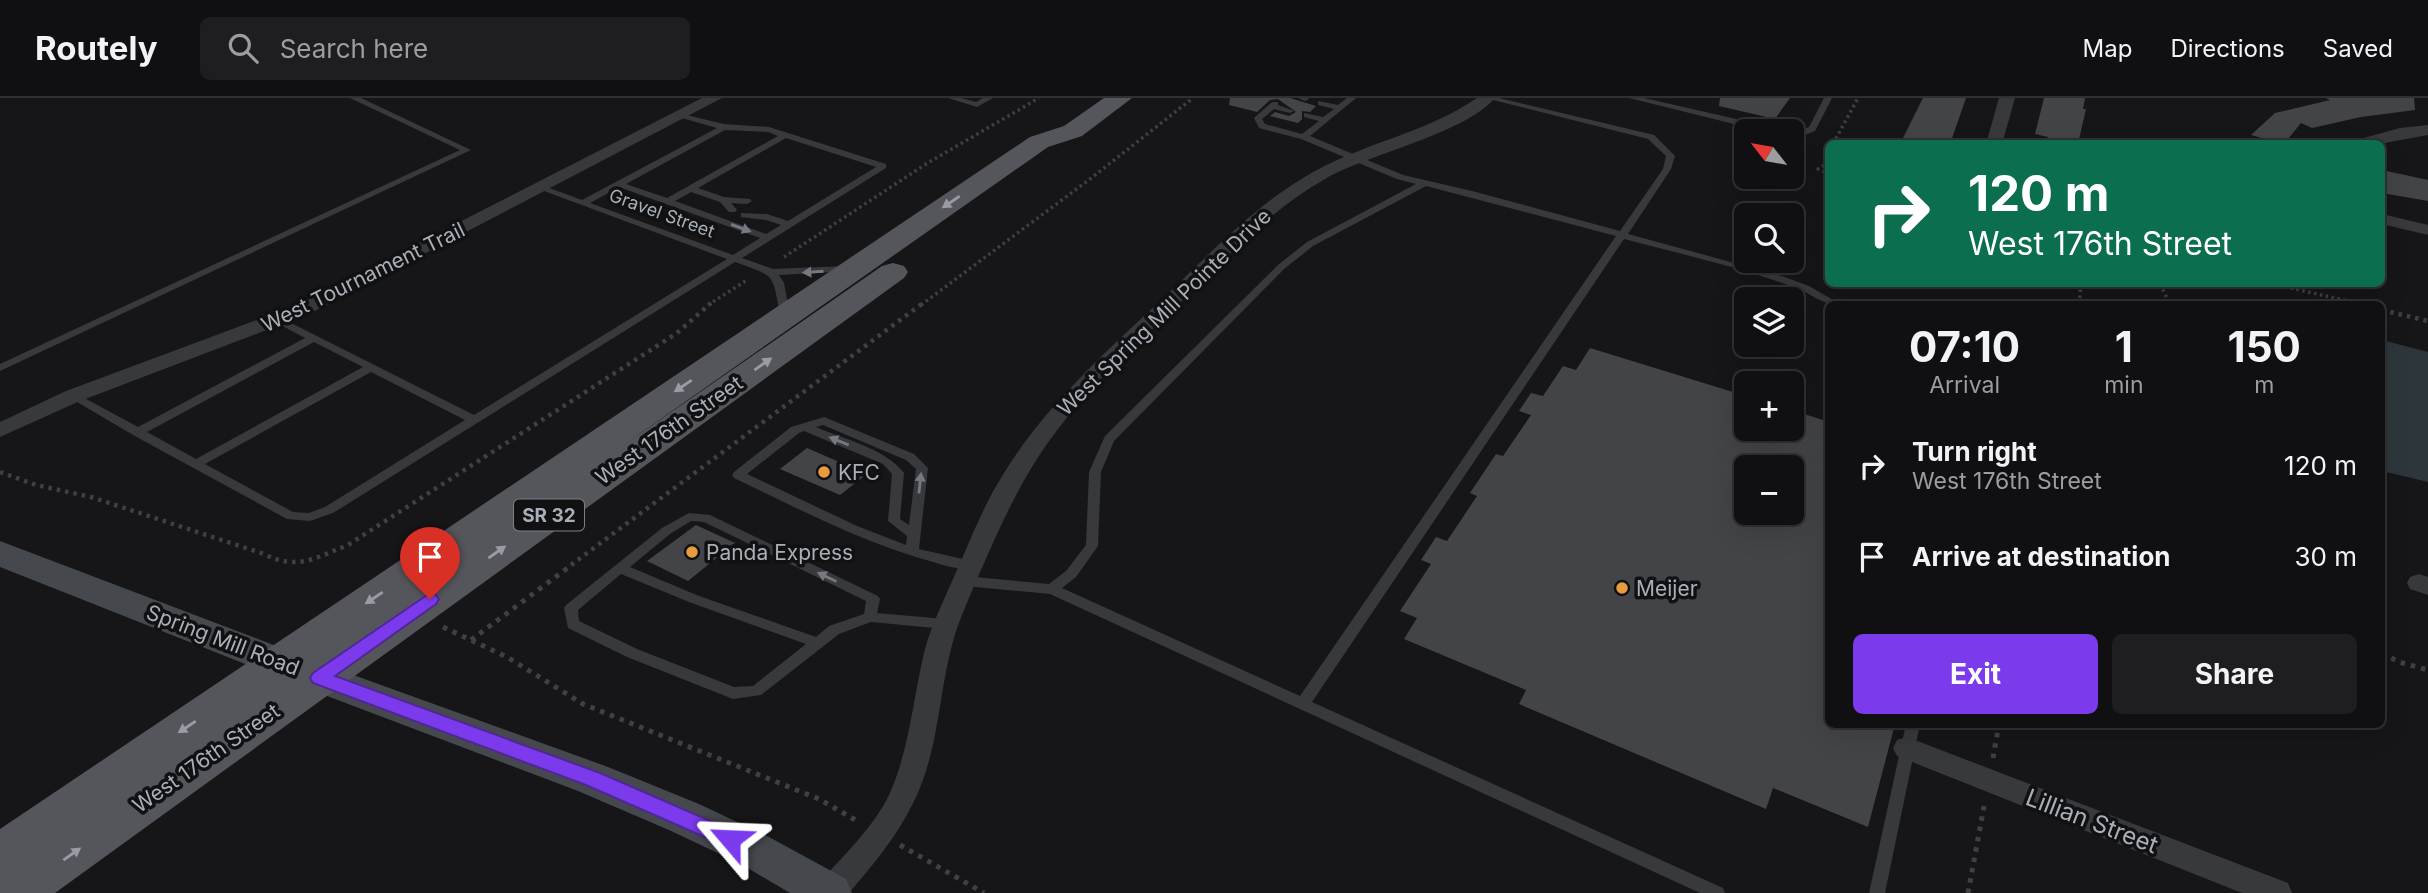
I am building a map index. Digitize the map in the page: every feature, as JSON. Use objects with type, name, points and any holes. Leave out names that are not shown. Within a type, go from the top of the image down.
[{"type":"main road","name":"West 176th Street","points":[[0,855],[1039,142],[1073,131],[1117,99]]},
{"type":"main road","name":"West 176th Street","points":[[16,893],[1068,148],[1073,131]]},
{"type":"street","name":"West Tournament Trail","points":[[0,430],[73,396],[279,320],[714,98]]},
{"type":"street","name":"West Spring Mill Pointe Drive","points":[[830,893],[880,834],[904,794],[919,750],[929,691],[945,624],[1002,496],[1041,432],[1071,396],[1248,227],[1320,176],[1354,159],[1453,120],[1488,98]]},
{"type":"street","points":[[1995,140],[2007,98]]},
{"type":"street","points":[[2374,140],[2400,133],[2428,130]]},
{"type":"street","points":[[2385,220],[2428,230]]},
{"type":"street","name":"Spring Mill Road","points":[[0,553],[280,663],[593,779],[754,850],[830,893]]},
{"type":"street","name":"Lillian Street","points":[[1910,736],[1989,780],[2277,893]]},
{"type":"lane","points":[[0,368],[467,150],[354,98]]},
{"type":"lane","points":[[952,98],[977,105],[989,98]]},
{"type":"lane","points":[[1336,98],[1347,102]]},
{"type":"lane","points":[[1303,704],[1667,169],[1671,156],[1664,146],[1651,137],[1623,128],[1488,98]]},
{"type":"lane","points":[[1633,98],[1734,121]]},
{"type":"lane","points":[[1804,132],[1812,129],[1828,98]]},
{"type":"lane","points":[[1321,103],[1347,102]]},
{"type":"lane","points":[[1304,137],[1347,102]]},
{"type":"lane","points":[[1287,114],[1271,107],[1258,118],[1262,126],[1304,137],[1400,177],[1778,278],[1829,301]]},
{"type":"lane","points":[[73,396],[291,516],[310,517],[329,510],[883,166],[768,130],[724,127],[681,115]]},
{"type":"lane","points":[[1303,118],[1325,120]]},
{"type":"lane","points":[[1303,118],[1317,127]]},
{"type":"lane","points":[[583,203],[724,127]]},
{"type":"lane","points":[[667,202],[786,135]]},
{"type":"lane","points":[[1052,589],[1071,574],[1092,546],[1095,471],[1109,439],[1281,267],[1310,244],[1426,182]]},
{"type":"lane","points":[[618,184],[768,238]]},
{"type":"lane","name":"Gravel Street","points":[[541,188],[768,271],[853,269]]},
{"type":"lane","points":[[691,188],[739,206]]},
{"type":"lane","points":[[767,217],[752,211],[790,225]]},
{"type":"lane","points":[[768,271],[779,283],[785,315]]},
{"type":"lane","points":[[279,320],[474,420]]},
{"type":"lane","points":[[137,432],[313,338]]},
{"type":"lane","points":[[195,464],[371,367]]},
{"type":"lane","points":[[912,551],[922,468],[910,457],[824,421],[795,430],[738,475],[838,522],[968,573],[1052,589],[1717,893]]},
{"type":"lane","points":[[805,427],[887,461],[898,472],[894,521],[915,535]]},
{"type":"lane","points":[[870,617],[873,599],[706,518],[689,517],[666,531],[571,608],[573,624],[632,653],[733,693],[756,691],[834,630],[870,617],[945,624]]},
{"type":"lane","points":[[619,568],[694,599],[816,642]]},
{"type":"lane","points":[[1877,893],[1910,736]]},
{"type":"path","points":[[768,271],[926,164],[1039,98]]},
{"type":"path","points":[[471,640],[1090,179],[1194,98]]},
{"type":"path","points":[[1835,140],[1858,98]]},
{"type":"path","points":[[1825,162],[1818,169],[1825,172]]},
{"type":"path","points":[[2286,287],[2348,301]]},
{"type":"path","points":[[2385,311],[2428,321]]},
{"type":"path","points":[[434,623],[507,657],[583,704],[818,799],[984,893]]},
{"type":"path","points":[[2385,655],[2399,662],[2428,670]]},
{"type":"path","points":[[1968,893],[1998,728]]},
{"type":"shaded area","points":[[2385,341],[2428,352],[2428,482],[2385,472]]},
{"type":"building","points":[[1230,98],[1290,98],[1316,106],[1310,112],[1302,111],[1302,119],[1298,123],[1270,116],[1275,112],[1289,116],[1296,112],[1278,99],[1270,100],[1257,112],[1229,105]]},
{"type":"building","points":[[1720,98],[1790,98],[1775,119],[1719,106]]},
{"type":"building","points":[[1923,98],[1966,98],[1951,140],[1902,140]]},
{"type":"building","points":[[2044,98],[2085,98],[2083,109],[2086,109],[2079,140],[2047,140],[2048,137],[2035,134]]},
{"type":"building","points":[[2326,98],[2414,98],[2415,110],[2361,117],[2312,128],[2301,123],[2287,140],[2269,140],[2251,135],[2275,113],[2330,100]]},
{"type":"building","points":[[2385,171],[2428,180],[2428,201],[2385,194]]},
{"type":"building","name":"Meijer","points":[[1590,348],[1734,392],[1734,441],[1804,441],[1804,414],[1825,421],[1825,728],[1894,728],[1868,827],[1773,788],[1766,809],[1519,704],[1526,690],[1404,639],[1417,618],[1400,611],[1431,564],[1421,560],[1436,537],[1447,541],[1477,496],[1470,493],[1496,454],[1503,456],[1531,415],[1519,411],[1531,393],[1543,396],[1563,366],[1576,370]]},
{"type":"building","name":"KFC","points":[[807,448],[867,474],[840,495],[780,469]]},
{"type":"building","name":"Panda Express","points":[[696,525],[735,543],[688,581],[647,561]]},
{"type":"place","name":"KFC","points":[[824,472]]},
{"type":"place","name":"Panda Express","points":[[692,552]]},
{"type":"place","name":"Meijer","points":[[1622,588]]},
{"type":"route","points":[[430,599],[320,678],[593,779],[730,839]]}]
